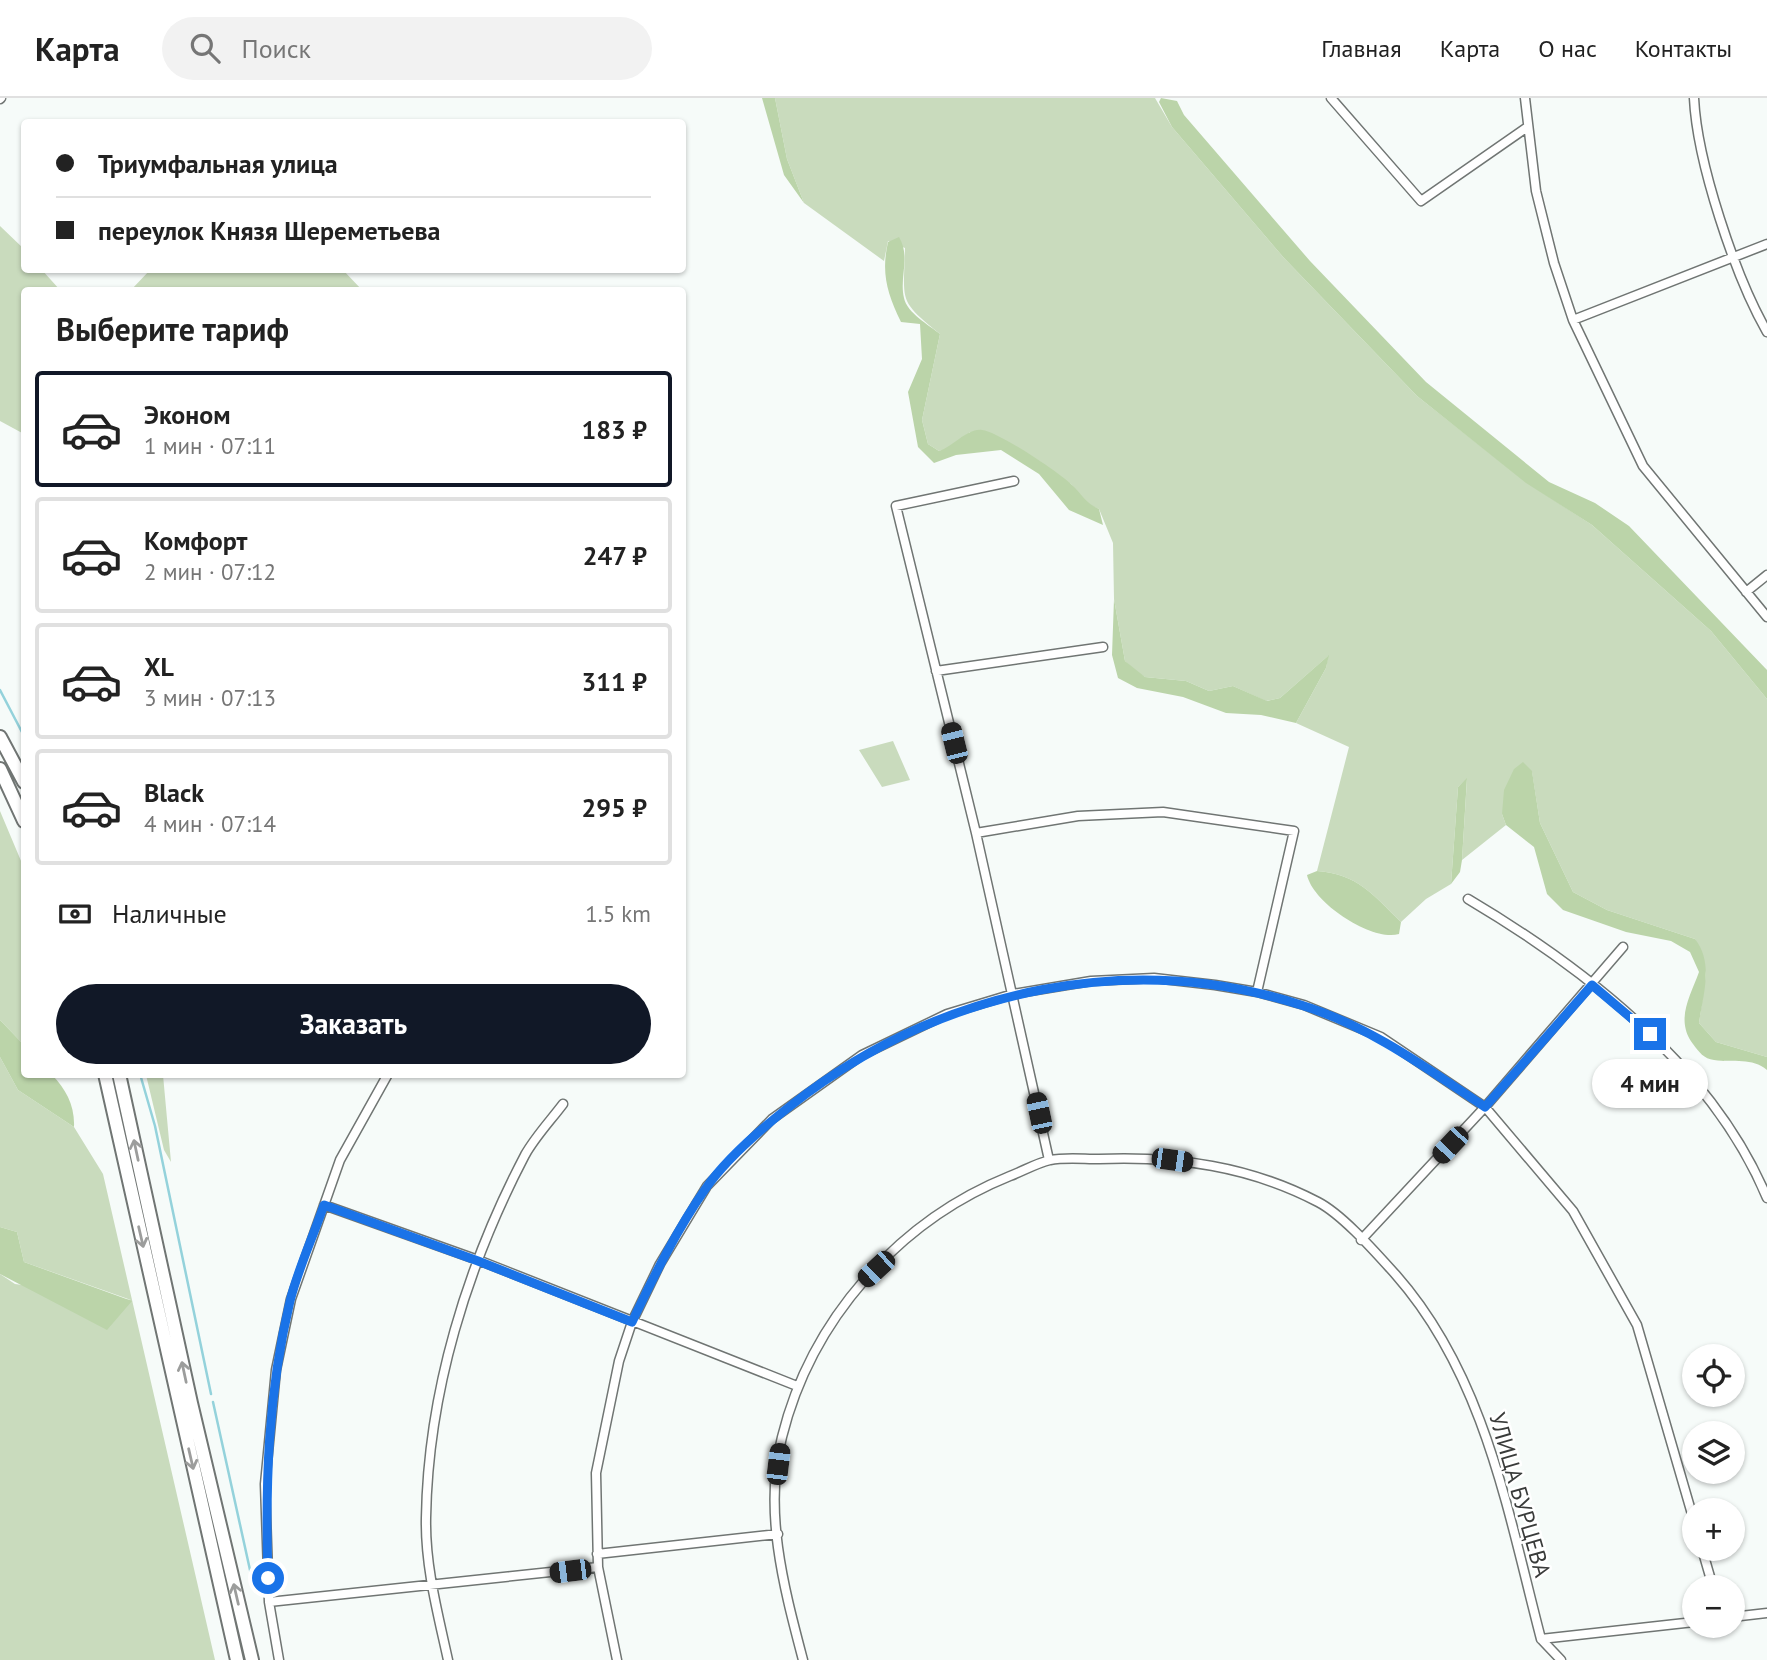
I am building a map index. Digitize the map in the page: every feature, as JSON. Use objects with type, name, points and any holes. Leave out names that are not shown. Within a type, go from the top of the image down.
[{"type":"main road","points":[[0,737],[21,776]]},
{"type":"main road","points":[[0,769],[21,814]]},
{"type":"main road","points":[[106,1078],[237,1660]]},
{"type":"main road","points":[[120,1078],[191,1404],[252,1660]]},
{"type":"street","points":[[1331,98],[1420,201],[1526,128]]},
{"type":"street","points":[[1525,98],[1526,128],[1536,191],[1554,263],[1573,320],[1643,466],[1767,617]]},
{"type":"street","points":[[1694,98],[1696,126],[1733,257],[1767,332]]},
{"type":"street","points":[[1573,320],[1767,244]]},
{"type":"street","points":[[1014,481],[896,506],[976,834],[1049,1160]]},
{"type":"street","points":[[1746,592],[1767,575]]},
{"type":"street","points":[[936,671],[1103,647]]},
{"type":"street","points":[[976,834],[1078,816],[1163,812],[1294,831],[1257,992]]},
{"type":"street","points":[[1468,899],[1526,934],[1670,1051],[1751,1161],[1767,1198]]},
{"type":"street","points":[[1361,1240],[1485,1107],[1623,947]]},
{"type":"street","points":[[617,1660],[598,1567],[596,1473],[619,1361],[632,1322],[660,1264],[707,1186],[772,1119],[862,1055],[947,1014],[1013,994],[1091,981],[1154,978],[1257,992],[1304,1005],[1381,1037],[1485,1107],[1573,1211],[1637,1325],[1687,1498]]},
{"type":"street","points":[[279,1660],[269,1602],[265,1484],[276,1370],[291,1299],[340,1160],[386,1078]]},
{"type":"street","points":[[448,1660],[432,1587],[426,1519],[435,1419],[451,1341],[478,1261],[526,1153],[563,1104]]},
{"type":"street","name":"УЛИЦА БУРЦЕВА","points":[[803,1660],[781,1573],[776,1477],[781,1440],[797,1386],[825,1331],[859,1284],[925,1223],[979,1188],[1049,1160],[1148,1157],[1245,1171],[1322,1204],[1397,1276],[1451,1354],[1489,1441],[1541,1639],[1560,1660]]},
{"type":"street","points":[[324,1205],[478,1261],[797,1386]]},
{"type":"street","points":[[597,1554],[778,1534]]},
{"type":"street","points":[[269,1602],[432,1587],[598,1567]]},
{"type":"street","points":[[1745,1616],[1767,1613]]},
{"type":"street","points":[[1541,1639],[1682,1623]]},
{"type":"green space","points":[[762,98],[775,98],[787,159],[804,203],[784,175]]},
{"type":"green space","points":[[775,98],[1155,98],[1172,127],[1284,258],[1417,396],[1526,482],[1592,525],[1711,631],[1767,699],[1767,1057],[1716,1042],[1699,1023],[1706,974],[1695,939],[1607,910],[1573,892],[1540,823],[1532,772],[1502,814],[1506,825],[1462,860],[1467,779],[1458,787],[1451,884],[1426,899],[1401,922],[1354,881],[1317,871],[1349,747],[1296,723],[1326,668],[1328,656],[1280,698],[1266,701],[1233,686],[1209,691],[1186,681],[1145,677],[1134,671],[1125,661],[1114,599],[1113,543],[1099,509],[1087,504],[1071,484],[970,432],[951,448],[939,451],[928,444],[922,420],[940,334],[916,313],[906,298],[905,248],[888,241],[884,261],[804,203],[787,159]]},
{"type":"green space","points":[[1161,98],[1177,101],[1184,115],[1310,261],[1426,382],[1549,482],[1595,503],[1629,526],[1767,670],[1767,699],[1711,631],[1592,525],[1526,483],[1417,396],[1284,258],[1172,127],[1159,102]]},
{"type":"green space","points":[[0,226],[21,246],[21,273],[45,273],[57,287],[21,287],[21,432],[0,421]]},
{"type":"green space","points":[[899,237],[905,260],[903,290],[906,303],[914,314],[940,334],[922,420],[928,444],[939,451],[976,430],[990,432],[1028,453],[1064,478],[1099,509],[1103,525],[1069,510],[1039,474],[1001,450],[956,455],[934,463],[918,447],[908,392],[922,359],[920,324],[901,322],[892,302],[885,273],[888,242]]},
{"type":"green space","points":[[147,273],[346,273],[359,287],[134,287]]},
{"type":"green space","points":[[1114,599],[1125,661],[1145,677],[1186,681],[1209,691],[1233,686],[1267,701],[1280,698],[1329,655],[1326,668],[1296,723],[1261,715],[1226,713],[1183,697],[1137,688],[1118,678],[1112,655]]},
{"type":"green space","points":[[893,741],[910,780],[882,787],[859,750]]},
{"type":"green space","points":[[1523,762],[1532,771],[1540,823],[1573,892],[1607,910],[1695,939],[1701,948],[1706,969],[1699,1023],[1716,1042],[1767,1057],[1767,1070],[1755,1063],[1710,1059],[1702,1055],[1693,1044],[1685,1026],[1685,1017],[1688,999],[1699,972],[1690,952],[1671,941],[1626,932],[1563,910],[1547,894],[1534,847],[1506,825],[1502,814],[1504,790],[1514,769]]},
{"type":"green space","points":[[1467,778],[1462,860],[1460,872],[1451,884],[1458,787]]},
{"type":"green space","points":[[0,811],[21,861],[21,1042],[0,1020]]},
{"type":"green space","points":[[1317,871],[1343,876],[1364,888],[1401,922],[1399,934],[1374,932],[1345,918],[1320,897],[1312,886],[1307,875]]},
{"type":"green space","points":[[0,1020],[21,1042],[21,1078],[54,1078],[69,1098],[74,1127],[18,1090],[0,1057]]},
{"type":"green space","points":[[0,1057],[18,1090],[74,1127],[103,1174],[215,1660],[0,1660],[0,1274],[15,1284],[131,1300],[24,1262],[17,1232],[0,1227]]},
{"type":"green space","points":[[147,1078],[163,1078],[171,1162],[164,1150]]},
{"type":"green space","points":[[0,1227],[17,1232],[24,1262],[132,1301],[107,1330],[0,1274]]},
{"type":"waterway","points":[[0,690],[21,730]]},
{"type":"waterway","points":[[141,1078],[155,1126],[211,1394]]},
{"type":"waterway","points":[[213,1402],[252,1579]]},
{"type":"route","points":[[268,1578],[265,1484],[276,1370],[291,1299],[324,1205],[478,1261],[632,1322],[660,1264],[707,1186],[772,1119],[862,1055],[947,1014],[1013,994],[1091,981],[1154,978],[1257,992],[1304,1005],[1381,1037],[1485,1107],[1592,985],[1650,1034]]}]
